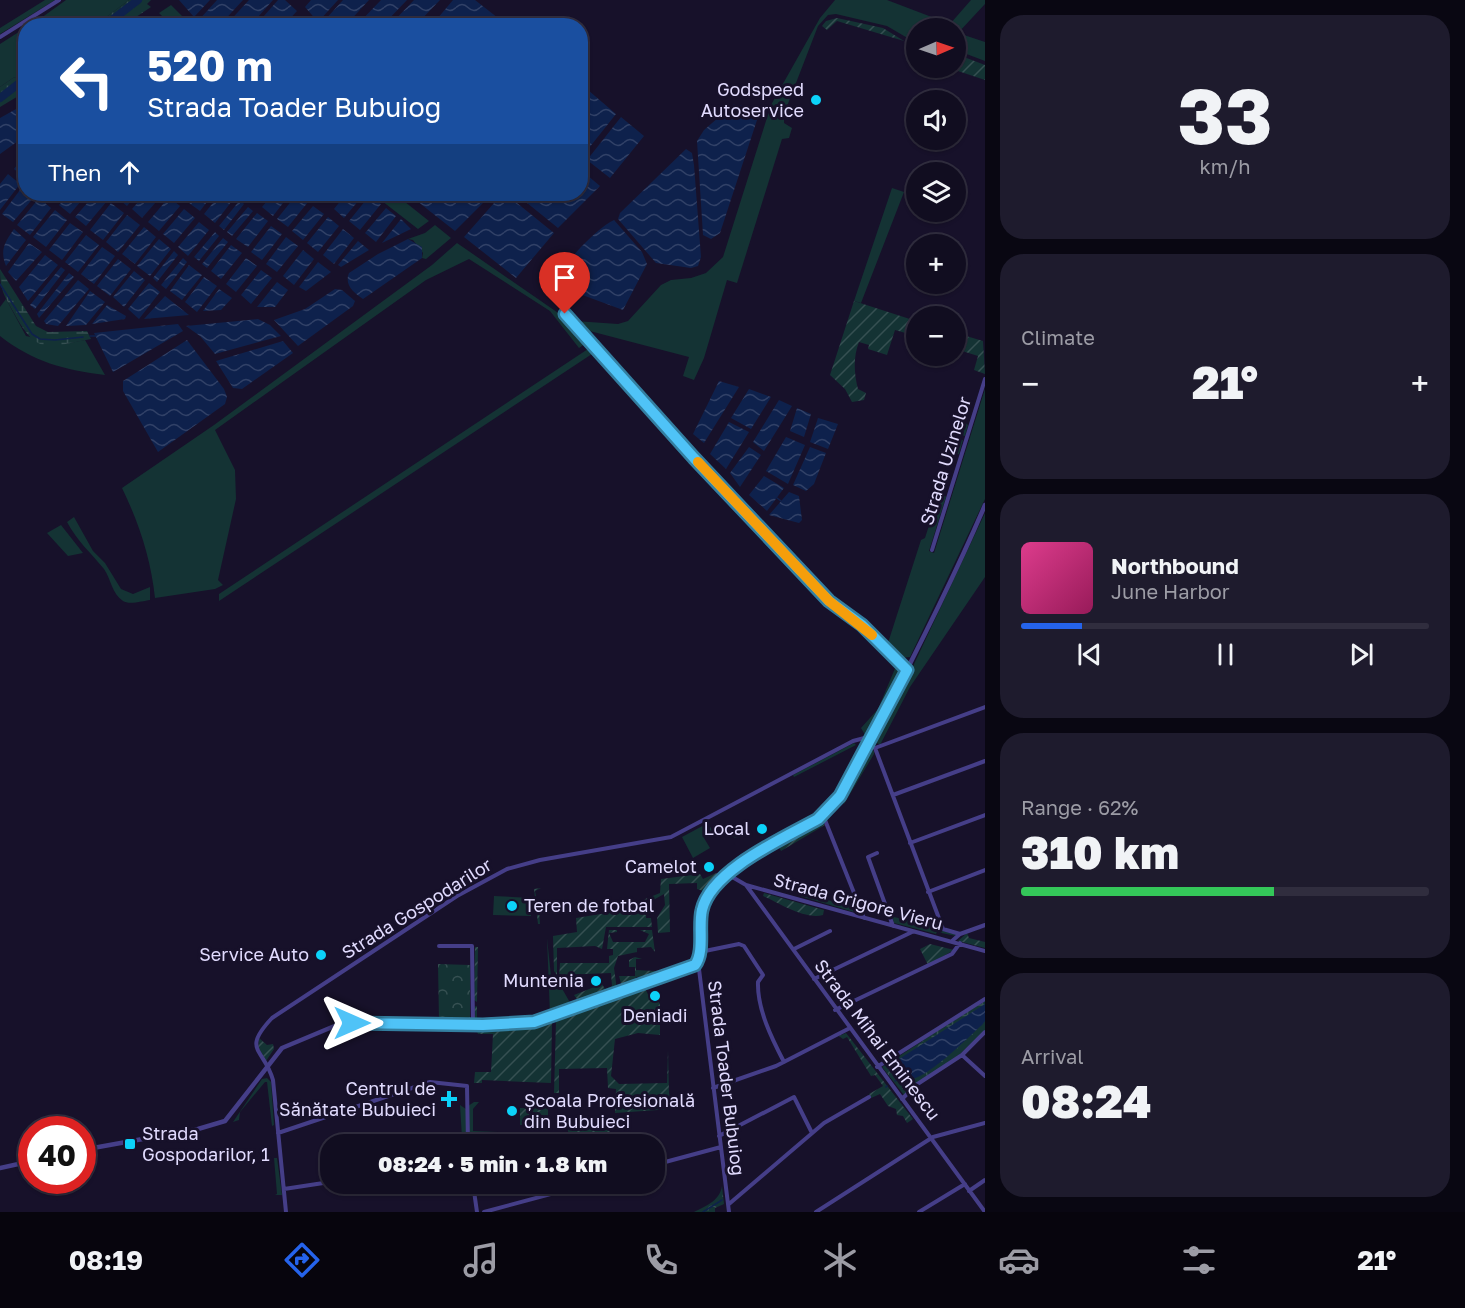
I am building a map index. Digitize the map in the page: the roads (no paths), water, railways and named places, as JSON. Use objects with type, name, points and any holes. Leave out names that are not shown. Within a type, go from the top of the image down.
[{"type":"street","points":[[30,18],[59,0]]},
{"type":"street","points":[[0,37],[18,26]]},
{"type":"street","points":[[565,314],[694,458],[829,601],[862,625],[907,670]]},
{"type":"street","name":"Strada Uzinelor","points":[[932,550],[985,379]]},
{"type":"street","points":[[872,736],[907,670],[985,505]]},
{"type":"street","points":[[867,745],[875,748],[985,706]]},
{"type":"street","name":"Strada Toader Bubuiog","points":[[729,1212],[698,961],[705,901],[727,874],[823,815],[840,796],[872,736]]},
{"type":"street","name":"Strada Gospodarilor","points":[[269,1067],[261,1057],[255,1040],[272,1018],[496,874],[527,862],[671,837],[851,742],[872,736]]},
{"type":"street","points":[[875,748],[942,929],[960,934]]},
{"type":"street","points":[[893,795],[985,761]]},
{"type":"street","points":[[823,815],[864,918]]},
{"type":"street","points":[[910,843],[985,815]]},
{"type":"street","points":[[877,853],[868,856],[894,927]]},
{"type":"street","points":[[928,891],[985,870]]},
{"type":"street","name":"Strada Grigore Vieru","points":[[727,874],[746,885],[985,951]]},
{"type":"street","name":"Strada Mihai Eminescu","points":[[746,885],[794,949],[848,1029],[933,1137],[985,1212]]},
{"type":"street","points":[[952,941],[960,934],[985,925]]},
{"type":"street","points":[[794,949],[830,931]]},
{"type":"street","points":[[814,980],[913,931]]},
{"type":"street","points":[[699,952],[739,944],[744,946],[763,975],[758,982],[759,995],[772,1038],[784,1062]]},
{"type":"street","points":[[835,1010],[952,954],[960,944]]},
{"type":"street","points":[[439,946],[472,946],[473,1025]]},
{"type":"street","points":[[96,1147],[221,1122],[231,1115],[286,1045],[342,1024],[473,1025],[538,1021],[691,967],[698,961]]},
{"type":"street","points":[[877,1067],[985,999]]},
{"type":"street","points":[[712,1088],[784,1062],[848,1029]]},
{"type":"street","points":[[902,1099],[916,1085],[962,1055],[985,1032]]},
{"type":"street","points":[[962,1055],[985,1077]]},
{"type":"street","points":[[269,1067],[286,1212]]},
{"type":"street","points":[[278,1133],[436,1081],[467,1086],[468,1134]]},
{"type":"street","points":[[719,1136],[794,1097],[812,1133]]},
{"type":"street","points":[[728,1205],[812,1133],[869,1097]]},
{"type":"street","points":[[816,1212],[933,1137],[985,1123]]},
{"type":"street","points":[[665,1161],[721,1147]]},
{"type":"street","points":[[0,1168],[18,1164]]},
{"type":"street","points":[[969,1191],[985,1180]]},
{"type":"street","points":[[284,1189],[320,1184]]},
{"type":"street","points":[[919,1212],[965,1184]]},
{"type":"street","points":[[474,1194],[477,1212]]},
{"type":"street","points":[[484,1212],[551,1194]]},
{"type":"water","points":[[179,0],[210,0],[194,17]]},
{"type":"water","points":[[217,0],[243,0],[226,18],[201,18]]},
{"type":"water","points":[[249,0],[273,0],[257,18],[232,18]]},
{"type":"water","points":[[278,0],[285,0],[297,11],[290,18],[262,18]]},
{"type":"water","points":[[311,0],[338,0],[322,18],[315,18],[305,7]]},
{"type":"water","points":[[343,0],[369,0],[352,18],[327,18]]},
{"type":"water","points":[[381,0],[407,0],[390,18],[364,18]]},
{"type":"water","points":[[414,0],[440,0],[423,18],[397,18]]},
{"type":"water","points":[[453,0],[475,0],[498,18],[438,18]]},
{"type":"water","points":[[588,90],[616,114],[588,149]]},
{"type":"water","points":[[734,104],[755,108],[758,117],[720,233],[711,239],[703,235],[697,141],[704,130]]},
{"type":"water","points":[[18,108],[18,141],[0,154],[0,118]]},
{"type":"water","points":[[621,117],[644,136],[610,178],[588,159]]},
{"type":"water","points":[[686,149],[692,153],[694,165],[701,257],[698,266],[691,268],[656,263],[618,219],[620,213]]},
{"type":"water","points":[[8,174],[18,182],[18,187],[0,210],[0,184]]},
{"type":"water","points":[[588,176],[600,186],[588,198]]},
{"type":"water","points":[[18,193],[18,201],[31,201],[13,222],[2,214]]},
{"type":"water","points":[[37,201],[43,201],[51,208],[30,235],[17,225]]},
{"type":"water","points":[[63,201],[81,201],[70,214],[59,205]]},
{"type":"water","points":[[89,201],[107,201],[86,226],[75,217]]},
{"type":"water","points":[[121,201],[131,201],[127,206]]},
{"type":"water","points":[[139,201],[157,201],[142,218],[132,209]]},
{"type":"water","points":[[166,201],[174,201],[180,206],[159,231],[148,222]]},
{"type":"water","points":[[191,201],[208,201],[200,211],[189,203]]},
{"type":"water","points":[[214,201],[232,201],[215,223],[204,214]]},
{"type":"water","points":[[239,201],[244,204],[224,230],[219,226]]},
{"type":"water","points":[[267,201],[285,201],[273,216],[262,207]]},
{"type":"water","points":[[291,201],[308,202],[288,227],[277,219]]},
{"type":"water","points":[[340,201],[358,201],[344,218],[334,209]]},
{"type":"water","points":[[365,201],[377,201],[381,204],[360,230],[349,221]]},
{"type":"water","points":[[417,201],[485,201],[455,231]]},
{"type":"water","points":[[496,201],[515,201],[554,233],[516,278],[464,237]]},
{"type":"water","points":[[525,201],[585,201],[558,228]]},
{"type":"water","points":[[111,203],[124,213],[103,240],[90,230]]},
{"type":"water","points":[[313,206],[324,214],[303,240],[292,231]]},
{"type":"water","points":[[248,207],[253,211],[232,236],[227,232]]},
{"type":"water","points":[[386,208],[396,216],[376,242],[365,233]]},
{"type":"water","points":[[184,209],[195,218],[174,243],[163,234]]},
{"type":"water","points":[[55,210],[67,220],[46,247],[33,237]]},
{"type":"water","points":[[257,213],[268,221],[248,247],[236,239]]},
{"type":"water","points":[[127,215],[140,225],[118,252],[106,242]]},
{"type":"water","points":[[328,217],[339,226],[318,252],[307,243]]},
{"type":"water","points":[[401,219],[411,229],[382,243]]},
{"type":"water","points":[[614,220],[642,252],[647,264],[623,310],[577,293],[561,277],[568,263],[583,246],[600,229]]},
{"type":"water","points":[[199,222],[209,230],[188,256],[178,247]]},
{"type":"water","points":[[70,223],[83,232],[62,260],[49,250]]},
{"type":"water","points":[[271,226],[282,234],[262,260],[251,252]]},
{"type":"water","points":[[144,227],[156,237],[135,264],[122,254]]},
{"type":"water","points":[[14,229],[26,240],[6,266],[3,256],[4,247]]},
{"type":"water","points":[[343,229],[354,238],[334,264],[323,255]]},
{"type":"water","points":[[215,232],[219,236],[199,261],[194,257]]},
{"type":"water","points":[[86,235],[99,245],[78,272],[65,262]]},
{"type":"water","points":[[286,237],[298,246],[277,272],[266,264]]},
{"type":"water","points":[[223,238],[228,242],[207,268],[202,264]]},
{"type":"water","points":[[159,239],[171,249],[150,276],[137,266]]},
{"type":"water","points":[[408,239],[422,247],[422,258],[363,299],[353,291],[348,281],[349,273],[378,254]]},
{"type":"water","points":[[358,241],[369,250],[341,267],[338,265]]},
{"type":"water","points":[[29,243],[42,252],[16,281],[8,272]]},
{"type":"water","points":[[231,245],[242,253],[221,279],[211,271]]},
{"type":"water","points":[[102,247],[115,256],[94,284],[81,274]]},
{"type":"water","points":[[303,250],[314,259],[294,285],[283,276]]},
{"type":"water","points":[[174,251],[178,255],[157,282],[153,278]]},
{"type":"water","points":[[45,255],[58,265],[28,301],[19,287]]},
{"type":"water","points":[[183,258],[187,262],[166,289],[161,285]]},
{"type":"water","points":[[246,258],[257,266],[236,292],[226,284]]},
{"type":"water","points":[[118,259],[131,269],[110,296],[97,286]]},
{"type":"water","points":[[318,262],[331,272],[306,291],[299,287]]},
{"type":"water","points":[[189,265],[202,275],[182,300],[170,291]]},
{"type":"water","points":[[61,267],[65,270],[35,309],[30,305]]},
{"type":"water","points":[[261,270],[272,278],[251,304],[241,295]]},
{"type":"water","points":[[134,271],[145,280],[124,307],[113,297]]},
{"type":"water","points":[[69,273],[74,277],[39,318],[37,314]]},
{"type":"water","points":[[204,277],[217,286],[197,312],[185,302]]},
{"type":"water","points":[[78,280],[89,289],[58,326],[46,324],[44,321]]},
{"type":"water","points":[[277,282],[288,290],[275,307],[257,307]]},
{"type":"water","points":[[149,283],[160,292],[139,319],[128,309]]},
{"type":"water","points":[[219,289],[232,298],[221,310],[203,311]]},
{"type":"water","points":[[335,289],[342,290],[355,301],[353,306],[298,346],[274,320],[305,309]]},
{"type":"water","points":[[90,291],[105,302],[86,325],[66,326]]},
{"type":"water","points":[[165,296],[189,315],[144,319]]},
{"type":"water","points":[[107,305],[126,316],[125,319],[92,324]]},
{"type":"water","points":[[258,319],[270,325],[281,336],[215,354],[200,336],[186,326]]},
{"type":"water","points":[[178,324],[183,331],[113,372],[94,333]]},
{"type":"water","points":[[187,340],[224,389],[227,397],[225,404],[158,452],[123,391],[123,381]]},
{"type":"water","points":[[283,341],[293,353],[242,389],[233,388],[216,361]]},
{"type":"water","points":[[719,381],[739,387],[704,443],[693,434]]},
{"type":"water","points":[[749,389],[771,397],[751,429],[731,418]]},
{"type":"water","points":[[779,400],[792,406],[764,451],[753,442]]},
{"type":"water","points":[[797,408],[811,414],[804,437],[790,431]]},
{"type":"water","points":[[818,418],[838,424],[828,449],[810,442]]},
{"type":"water","points":[[729,422],[749,432],[726,469],[710,454]]},
{"type":"water","points":[[786,437],[805,445],[788,484],[766,471]]},
{"type":"water","points":[[749,447],[761,455],[740,487],[730,473]]},
{"type":"water","points":[[810,447],[826,453],[814,484],[806,491],[793,485]]},
{"type":"water","points":[[764,476],[784,488],[767,511],[749,495]]},
{"type":"water","points":[[789,492],[799,496],[802,520],[799,523],[769,515]]},
{"type":"water","points":[[985,1004],[985,1021],[982,1025],[934,1067],[913,1079],[905,1080],[894,1065],[899,1059]]},
{"type":"waterway","points":[[114,18],[138,0]]},
{"type":"waterway","points":[[0,98],[18,84]]},
{"type":"waterway","points":[[0,284],[32,334],[40,339],[55,340],[83,337]]},
{"type":"waterway","points":[[90,336],[96,336]]},
{"type":"waterway","points":[[777,498],[781,501]]},
{"type":"waterway","points":[[895,1081],[901,1076]]},
{"type":"waterway","points":[[703,1212],[722,1200]]},
{"type":"place","name":"Godspeed Autoservice","points":[[816,100]]},
{"type":"place","name":"Local","points":[[762,829]]},
{"type":"place","name":"Camelot","points":[[709,867]]},
{"type":"place","name":"Teren de fotbal","points":[[512,906]]},
{"type":"place","name":"Service Auto","points":[[321,955]]},
{"type":"place","name":"Muntenia","points":[[596,981]]},
{"type":"place","name":"Deniadi","points":[[655,996]]},
{"type":"place","name":"Centrul de Sănătate Bubuieci","points":[[449,1099]]},
{"type":"place","name":"Școala Profesională din Bubuieci","points":[[512,1111]]},
{"type":"place","name":"Strada Gospodarilor, 1","points":[[130,1144]]}]
